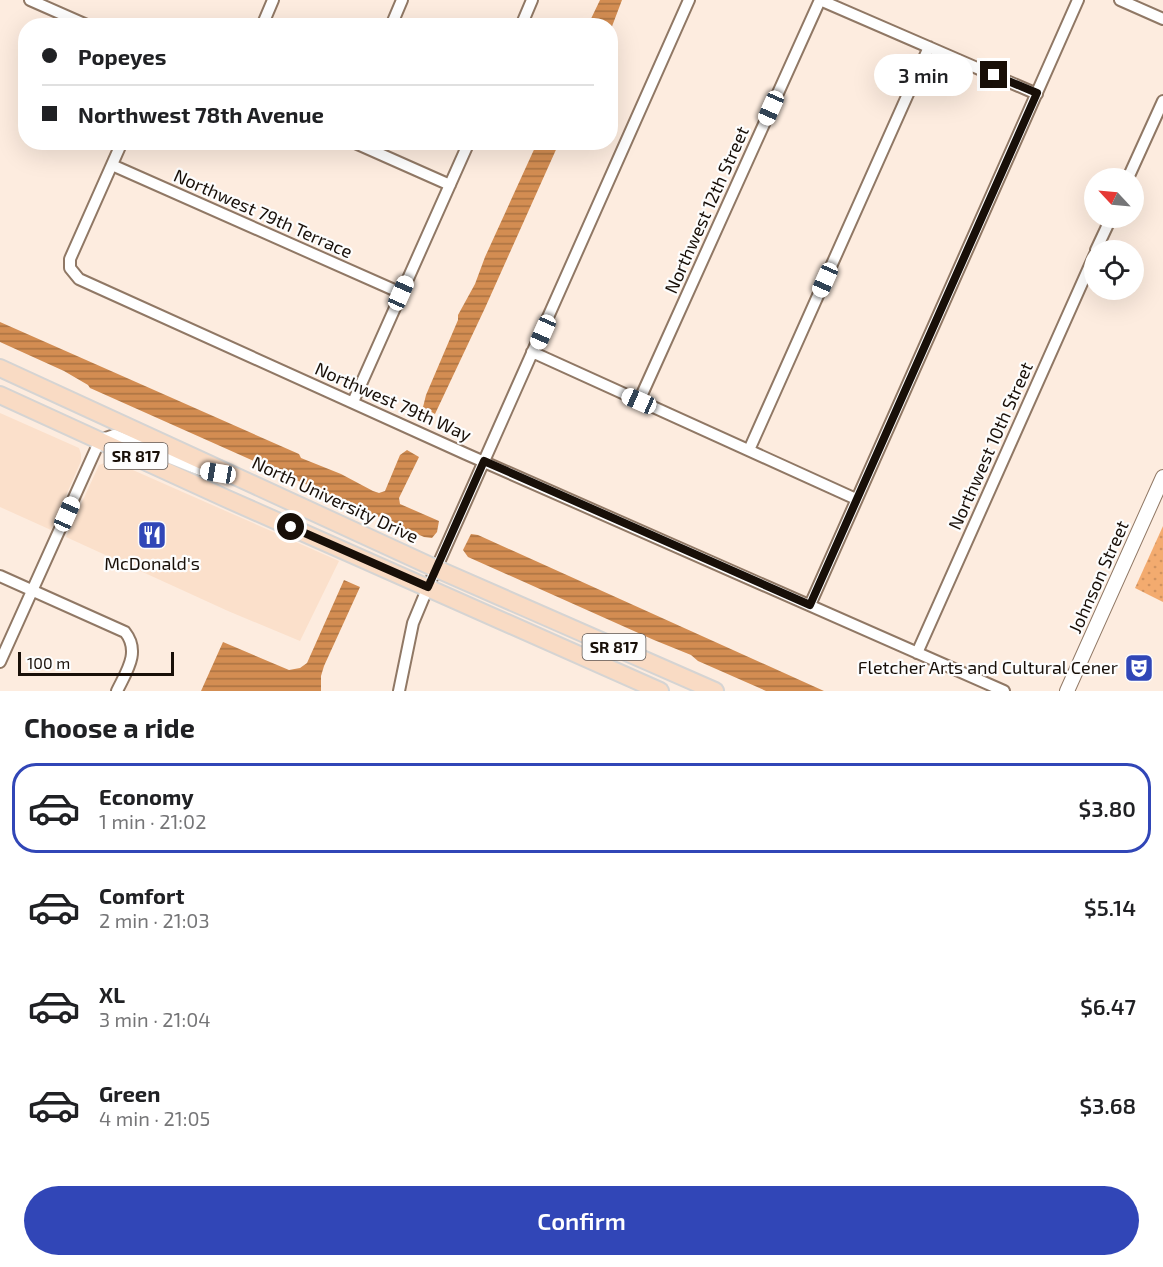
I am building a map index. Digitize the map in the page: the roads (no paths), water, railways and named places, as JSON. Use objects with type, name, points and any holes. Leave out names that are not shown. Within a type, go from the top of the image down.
[{"type":"main road","name":"North University Drive","points":[[0,368],[437,568],[715,691]]},
{"type":"main road","name":"North University Drive","points":[[0,395],[225,498],[660,691]]},
{"type":"street","points":[[30,0],[71,18]]},
{"type":"street","points":[[265,18],[273,0]]},
{"type":"street","points":[[394,18],[402,0]]},
{"type":"street","points":[[524,18],[532,0]]},
{"type":"street","points":[[399,691],[413,623],[428,587],[689,0]]},
{"type":"street","points":[[820,0],[1037,93]]},
{"type":"street","name":"Northwest 12th Street","points":[[639,401],[820,0]]},
{"type":"street","points":[[810,605],[1078,0]]},
{"type":"street","points":[[1120,0],[1163,19]]},
{"type":"street","points":[[749,450],[929,47]]},
{"type":"street","points":[[1133,168],[1163,101]]},
{"type":"street","points":[[112,165],[119,150]]},
{"type":"street","points":[[371,150],[450,185]]},
{"type":"street","points":[[353,402],[465,150]]},
{"type":"street","name":"Northwest 79th Way","points":[[112,165],[70,259],[70,268],[79,279],[1004,691]]},
{"type":"street","name":"Northwest 79th Terrace","points":[[112,165],[401,293]]},
{"type":"street","name":"Northwest 10th Street","points":[[917,653],[1084,279]]},
{"type":"street","points":[[532,352],[856,499]]},
{"type":"street","name":"North University Drive","points":[[100,440],[114,435],[200,470],[235,476]]},
{"type":"street","points":[[0,662],[100,440]]},
{"type":"street","name":"Johnson Street","points":[[1067,691],[1163,477]]},
{"type":"street","points":[[0,576],[125,632],[132,640],[132,658],[117,691]]},
{"type":"place","name":"McDonald's","points":[[152,535]]},
{"type":"place","name":"Fletcher Arts and Cultural Cener","points":[[1139,668]]}]
